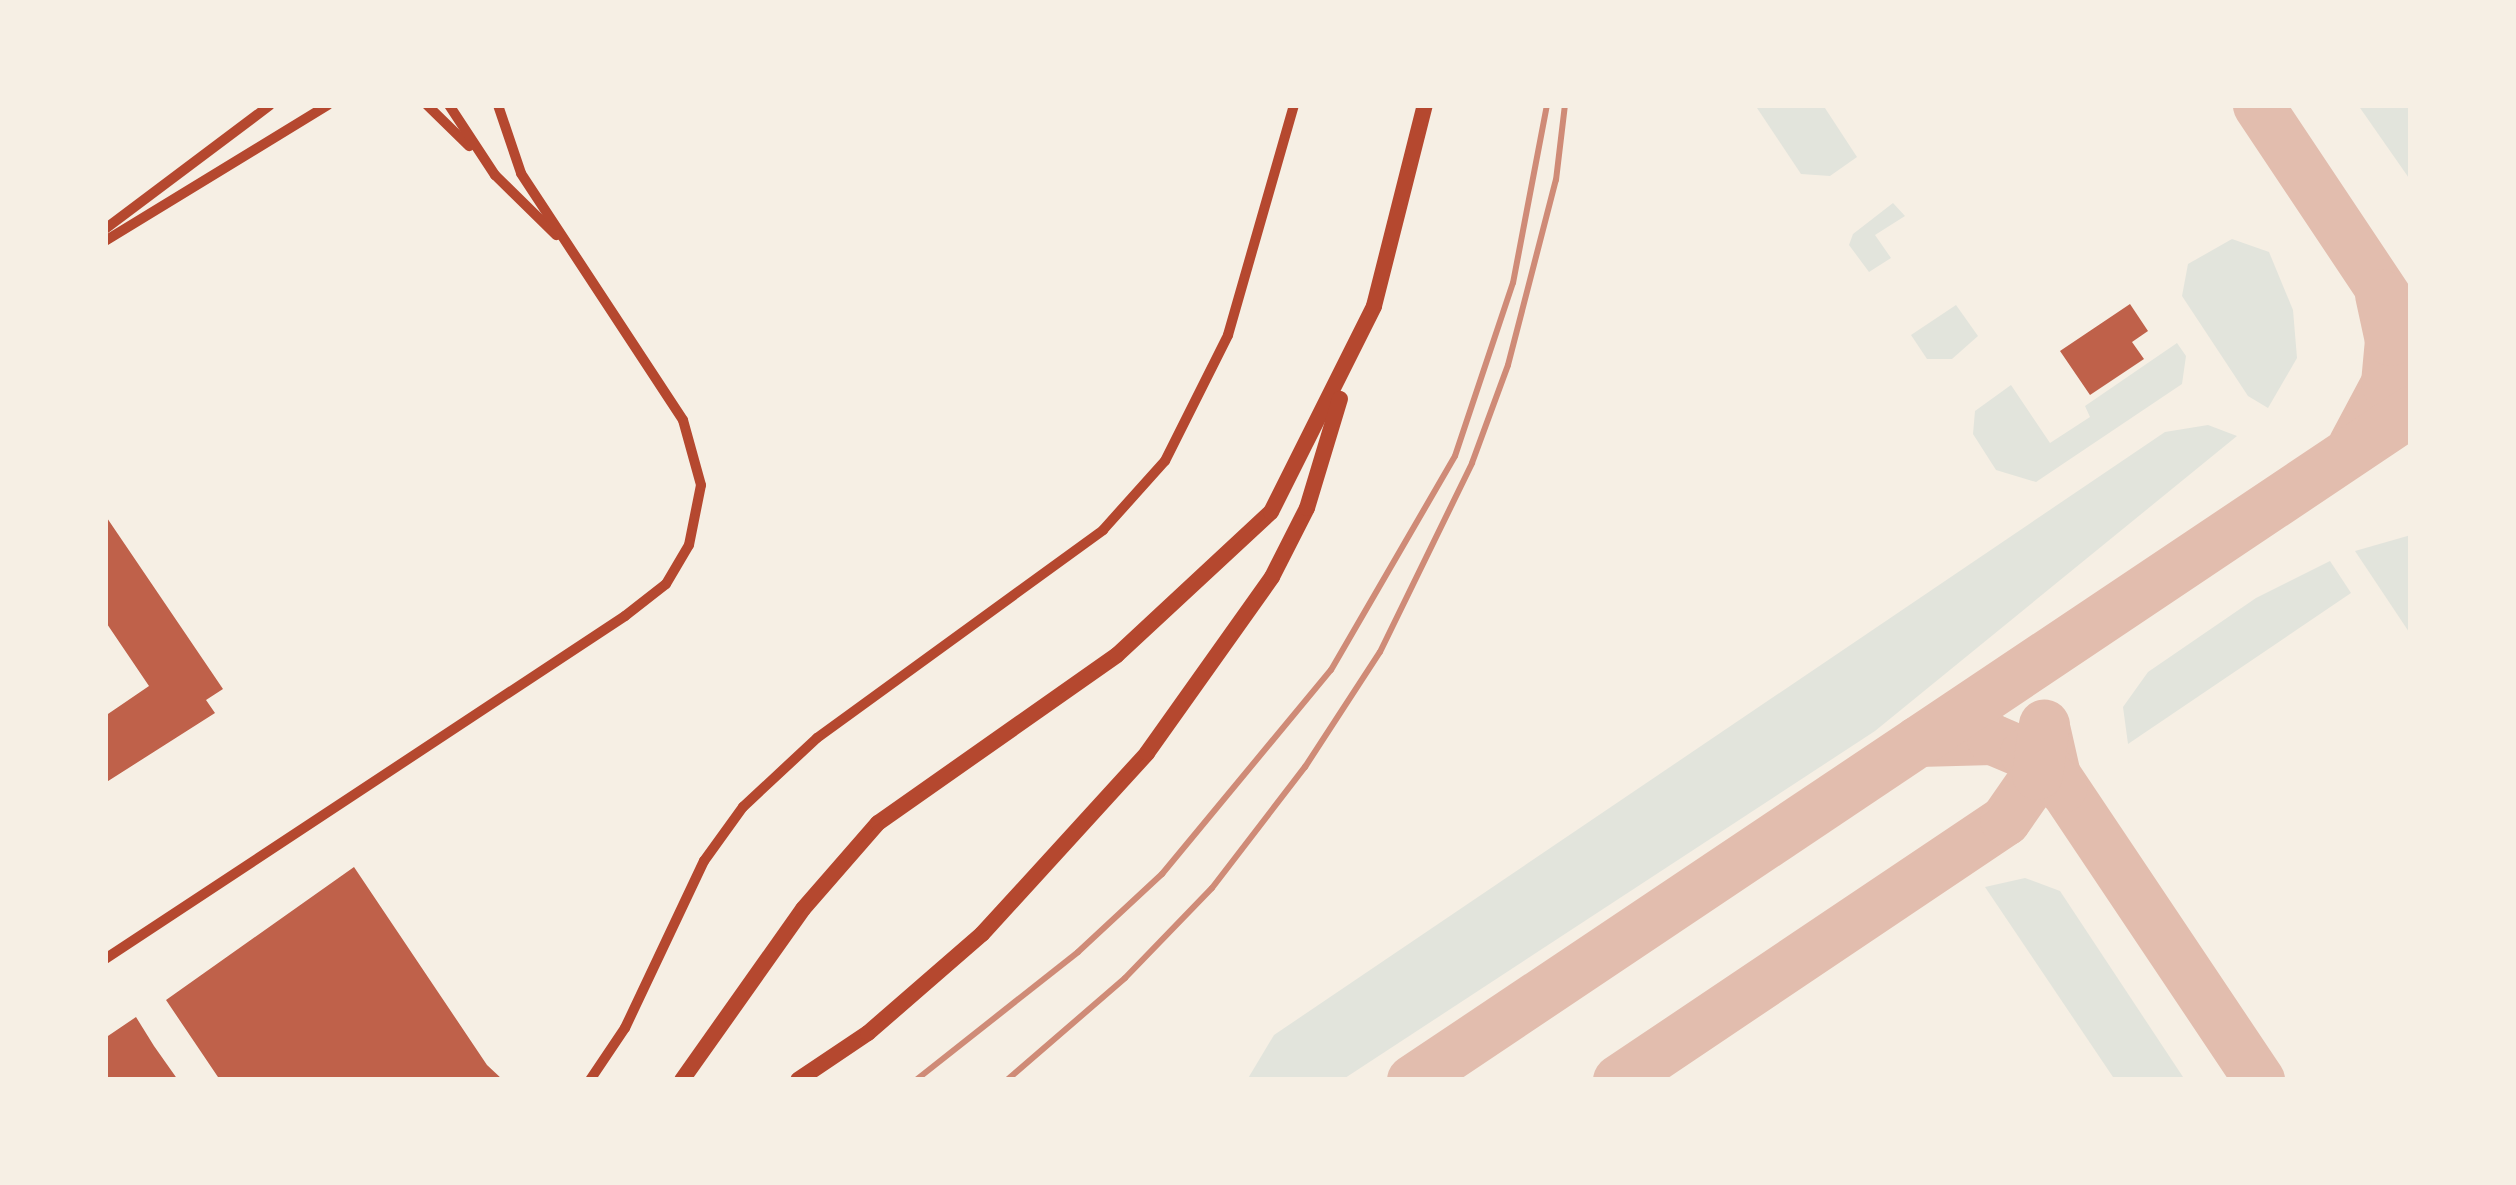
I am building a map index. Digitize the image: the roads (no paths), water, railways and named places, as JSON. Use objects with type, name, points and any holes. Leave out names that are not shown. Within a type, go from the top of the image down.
[{"type":"main road","points":[[798,1080],[868,1033],[982,934],[1110,799],[1188,700],[1272,577],[1307,508],[1347,375],[1374,306],[1425,105]]},
{"type":"main road","points":[[682,1080],[803,909],[878,824],[1117,655],[1208,578],[1271,512],[1347,375]]},
{"type":"street","points":[[105,229],[270,105]]},
{"type":"street","points":[[105,241],[328,105]]},
{"type":"street","points":[[427,105],[572,250]]},
{"type":"street","points":[[449,105],[494,175]]},
{"type":"street","points":[[105,959],[625,616],[680,563],[700,505],[692,440],[520,173],[498,105]]},
{"type":"street","points":[[590,1080],[625,1028],[704,861],[743,807],[853,710],[1010,605],[1103,530],[1165,460],[1228,334],[1294,105]]},
{"type":"railway","points":[[916,1080],[1078,952],[1162,874],[1331,670],[1455,456],[1513,283],[1547,105]]},
{"type":"railway","points":[[1007,1080],[1125,978],[1212,888],[1305,767],[1380,652],[1472,463],[1508,365],[1556,180],[1565,105]]}]
